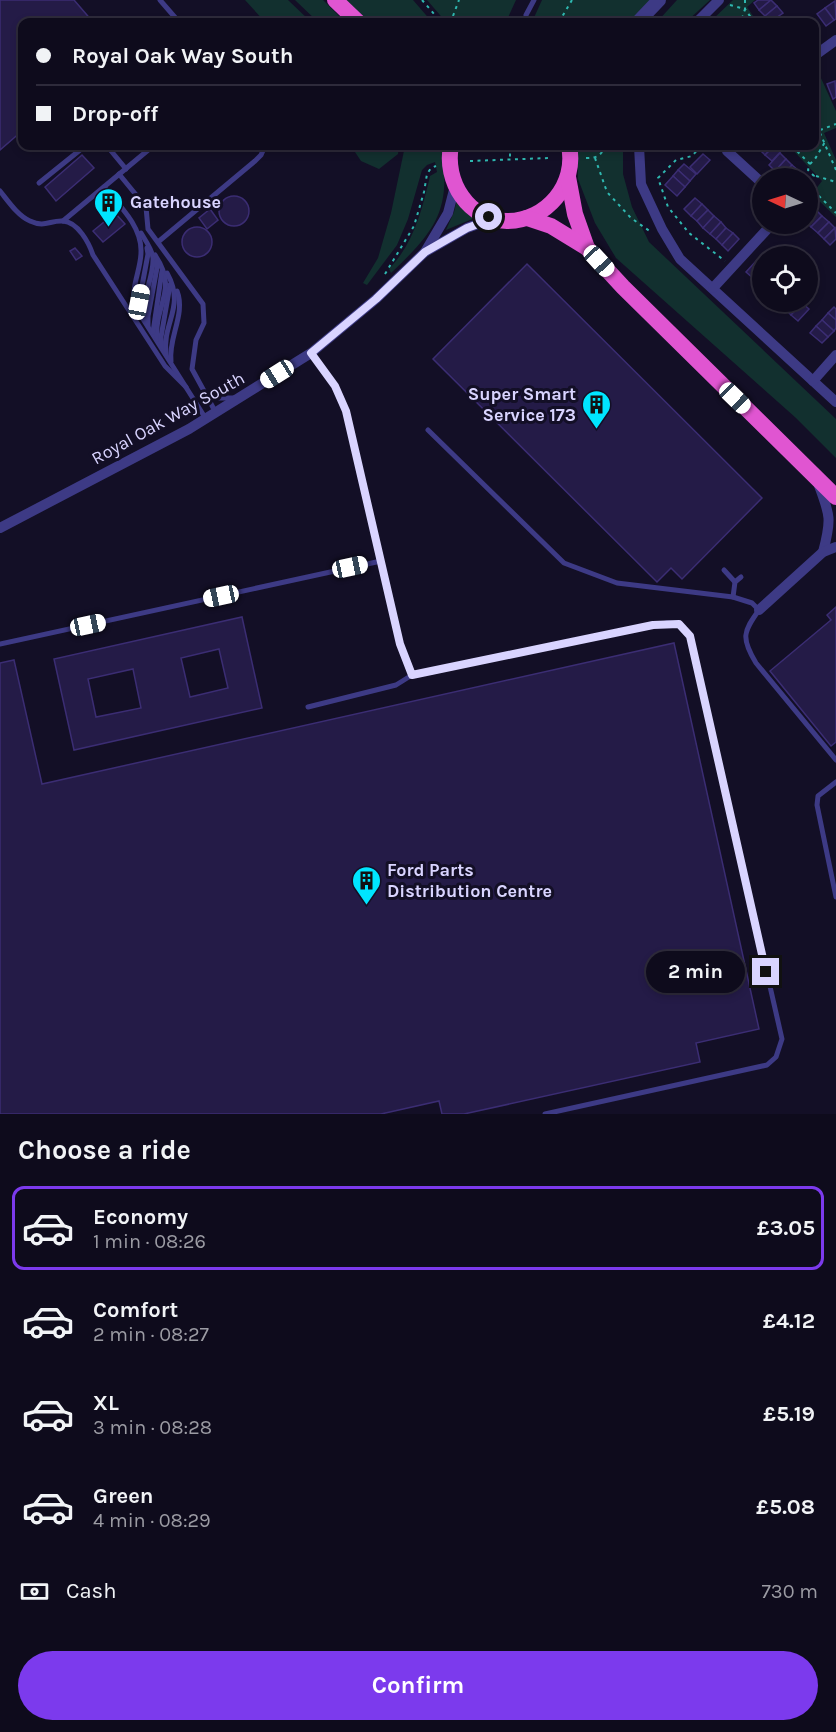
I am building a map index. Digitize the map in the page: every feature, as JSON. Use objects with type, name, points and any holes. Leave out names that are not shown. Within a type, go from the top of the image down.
[{"type":"highway","points":[[335,0],[354,18]]},
{"type":"highway","points":[[446,153],[451,178],[460,196],[474,209],[495,218],[507,220],[527,218],[546,208],[561,193],[568,177],[570,150]]},
{"type":"highway","points":[[568,177],[575,214],[587,248]]},
{"type":"highway","points":[[527,218],[550,226],[587,248],[623,287],[836,497]]},
{"type":"street","points":[[642,18],[659,0]]},
{"type":"street","points":[[703,18],[724,3]]},
{"type":"street","points":[[819,52],[836,40]]},
{"type":"street","points":[[639,150],[641,184],[662,229],[680,259],[836,402]]},
{"type":"street","points":[[727,151],[752,174]]},
{"type":"street","name":"Royal Oak Way South","points":[[425,252],[448,213],[455,186]]},
{"type":"street","name":"Royal Oak Way South","points":[[0,528],[211,416],[243,396],[311,353],[376,299],[425,252],[467,228],[495,218]]},
{"type":"street","points":[[713,288],[763,234]]},
{"type":"street","points":[[813,381],[836,355]]},
{"type":"street","points":[[816,477],[830,513],[823,552]]},
{"type":"street","points":[[759,610],[823,552],[836,547]]},
{"type":"lane","points":[[160,0],[176,18]]},
{"type":"lane","points":[[526,15],[534,0]]},
{"type":"lane","points":[[39,183],[80,150]]},
{"type":"lane","points":[[110,150],[126,169]]},
{"type":"lane","points":[[0,191],[29,221],[46,225],[63,221],[148,150]]},
{"type":"lane","points":[[158,242],[255,161],[263,150]]},
{"type":"lane","points":[[119,174],[146,207],[148,229],[203,304],[204,323],[196,340],[192,369],[211,416]]},
{"type":"lane","points":[[104,187],[141,233],[165,275],[166,282],[157,330],[159,345]]},
{"type":"lane","points":[[63,221],[72,225],[88,242],[93,255],[165,366],[211,416]]},
{"type":"lane","points":[[136,227],[141,250],[133,301],[186,387]]},
{"type":"lane","points":[[141,233],[148,251],[139,302],[141,317]]},
{"type":"lane","points":[[146,241],[153,261],[143,309],[146,324]]},
{"type":"lane","points":[[150,248],[157,265],[148,316],[150,331]]},
{"type":"lane","points":[[155,255],[162,272],[153,323],[155,338]]},
{"type":"lane","points":[[159,262],[177,290],[180,300],[170,356],[173,366]]},
{"type":"lane","points":[[164,269],[171,289],[161,337],[164,352]]},
{"type":"lane","points":[[168,276],[175,293],[166,345],[169,359]]},
{"type":"lane","points":[[311,353],[335,386],[346,411],[400,644],[412,675]]},
{"type":"lane","points":[[202,391],[226,399],[243,396]]},
{"type":"lane","points":[[428,430],[564,563],[617,583],[733,597],[752,603],[759,610],[747,627],[745,639],[749,652],[836,760]]},
{"type":"lane","points":[[0,644],[381,561]]},
{"type":"lane","points":[[724,570],[735,582]]},
{"type":"lane","points":[[733,597],[735,582],[741,577]]},
{"type":"lane","points":[[308,707],[396,685],[412,675],[667,623],[679,624],[690,636],[782,1040],[776,1057],[766,1065],[545,1114]]},
{"type":"lane","points":[[836,782],[818,796],[816,805],[836,897]]},
{"type":"path","points":[[422,0],[438,18]]},
{"type":"path","points":[[453,16],[459,0]]},
{"type":"path","points":[[561,18],[572,0]]},
{"type":"path","points":[[742,18],[745,0]]},
{"type":"path","points":[[724,3],[745,9],[751,18]]},
{"type":"path","points":[[836,124],[820,130],[836,170]]},
{"type":"path","points":[[809,168],[825,142]]},
{"type":"path","points":[[510,150],[510,158]]},
{"type":"path","points":[[586,158],[594,158],[603,150]]},
{"type":"path","points":[[697,150],[692,156],[676,160],[658,178],[668,207],[689,233],[732,267]]},
{"type":"path","points":[[796,150],[810,164]]},
{"type":"path","points":[[386,273],[414,226],[430,168],[446,153]]},
{"type":"path","points":[[470,161],[549,158]]},
{"type":"path","points":[[594,158],[607,192],[631,218],[652,232],[662,229]]},
{"type":"path","points":[[818,177],[836,182]]},
{"type":"path","points":[[818,195],[836,213]]},
{"type":"green space","points":[[245,0],[288,0],[307,18],[261,18]]},
{"type":"green space","points":[[295,0],[323,0],[341,18],[314,18]]},
{"type":"green space","points":[[346,0],[413,0],[429,18],[365,18]]},
{"type":"green space","points":[[427,0],[516,0],[508,18],[443,18]]},
{"type":"green space","points":[[542,0],[650,0],[633,18],[534,18]]},
{"type":"green space","points":[[677,0],[710,0],[690,18],[661,18]]},
{"type":"green space","points":[[733,0],[755,0],[747,7],[754,18],[714,18]]},
{"type":"green space","points":[[820,76],[836,111],[836,128],[824,133],[836,160],[836,217],[818,200],[818,186],[822,181],[818,177],[818,168],[810,168],[793,150],[819,150]]},
{"type":"green space","points":[[354,150],[398,150],[398,154],[379,169],[361,161]]},
{"type":"green space","points":[[404,150],[442,150],[444,187],[437,217],[419,244],[391,273],[389,269],[405,248],[416,226],[430,176],[437,172],[435,162],[422,170],[408,219],[397,245],[367,285],[363,283],[378,258],[391,213]]},
{"type":"green space","points":[[578,150],[623,150],[623,174],[632,207],[649,242],[836,419],[836,458],[796,418],[616,258],[595,223],[578,179]]},
{"type":"green space","points":[[457,200],[477,217],[446,230],[454,212]]},
{"type":"building","points":[[0,0],[74,0],[90,18],[18,18],[18,134],[0,150]]},
{"type":"building","points":[[758,0],[771,0],[759,10],[754,3]]},
{"type":"building","points":[[771,0],[777,6],[765,16],[759,10]]},
{"type":"building","points":[[835,1],[836,19],[834,20],[825,8]]},
{"type":"building","points":[[777,6],[783,13],[776,18],[765,16]]},
{"type":"building","points":[[825,8],[834,20],[826,26],[817,14]]},
{"type":"building","points":[[835,81],[836,97],[833,99],[827,84]]},
{"type":"building","points":[[760,150],[770,150],[765,155]]},
{"type":"building","points":[[770,150],[782,150],[772,161],[765,155]]},
{"type":"building","points":[[780,153],[786,159],[778,168],[772,168],[769,165]]},
{"type":"building","points":[[703,154],[710,160],[697,174],[690,167]]},
{"type":"building","points":[[82,155],[94,168],[56,201],[45,187]]},
{"type":"building","points":[[786,159],[792,165],[789,168],[778,168]]},
{"type":"building","points":[[684,164],[696,174],[690,181],[678,170]]},
{"type":"building","points":[[678,170],[690,181],[685,187],[673,176]]},
{"type":"building","points":[[673,176],[685,187],[677,196],[665,185]]},
{"type":"building","points":[[234,196],[240,197],[248,205],[248,217],[240,225],[234,226],[228,225],[220,217],[219,211],[220,205],[228,197]]},
{"type":"building","points":[[695,198],[702,204],[691,216],[684,209]]},
{"type":"building","points":[[702,204],[708,210],[697,221],[691,216]]},
{"type":"building","points":[[210,209],[218,220],[207,229],[199,218]]},
{"type":"building","points":[[708,210],[714,216],[703,228],[697,221]]},
{"type":"building","name":"Gatehouse","points":[[115,213],[125,224],[103,242],[93,231]]},
{"type":"building","points":[[714,216],[721,222],[710,234],[703,228]]},
{"type":"building","points":[[822,216],[829,222],[818,233],[818,220]]},
{"type":"building","points":[[721,222],[726,228],[716,239],[710,234]]},
{"type":"building","points":[[829,222],[835,228],[824,239],[818,233]]},
{"type":"building","points":[[197,227],[207,232],[212,242],[207,252],[197,257],[187,252],[182,242],[187,232]]},
{"type":"building","points":[[726,228],[733,233],[722,245],[716,239]]},
{"type":"building","points":[[835,228],[836,239],[830,245],[824,239]]},
{"type":"building","points":[[733,233],[739,239],[728,251],[722,245]]},
{"type":"building","points":[[75,248],[82,256],[76,260],[70,251]]},
{"type":"building","name":"Super Smart Service 173","points":[[527,264],[762,498],[682,579],[671,568],[657,582],[433,359]]},
{"type":"building","points":[[752,265],[752,277],[746,272]]},
{"type":"building","points":[[834,307],[836,309],[836,320],[828,313]]},
{"type":"building","points":[[794,312],[806,312],[798,321],[791,315]]},
{"type":"building","points":[[828,313],[836,320],[834,331],[822,320]]},
{"type":"building","points":[[822,320],[834,331],[828,337],[816,326]]},
{"type":"building","points":[[816,326],[828,337],[822,343],[810,333]]},
{"type":"building","points":[[836,607],[836,742],[831,746],[770,671],[831,620],[827,615]]},
{"type":"building","points":[[242,617],[262,708],[74,750],[54,659]],"holes":[[[219,649],[228,688],[190,697],[181,658]],[[133,669],[141,708],[96,717],[88,679]]]},
{"type":"building","name":"Ford Parts Distribution Centre","points":[[674,643],[759,1029],[696,1043],[700,1062],[464,1114],[442,1114],[439,1101],[381,1114],[0,1114],[0,663],[14,660],[42,784]]},
{"type":"place","name":"Gatehouse","points":[[109,228]]},
{"type":"place","name":"Super Smart Service 173","points":[[597,430]]},
{"type":"place","name":"Ford Parts Distribution Centre","points":[[366,906]]},
{"type":"route","points":[[489,217],[495,218],[467,228],[425,252],[376,299],[311,353],[335,386],[346,411],[400,644],[412,675],[653,625],[679,624],[690,636],[766,972]]}]
